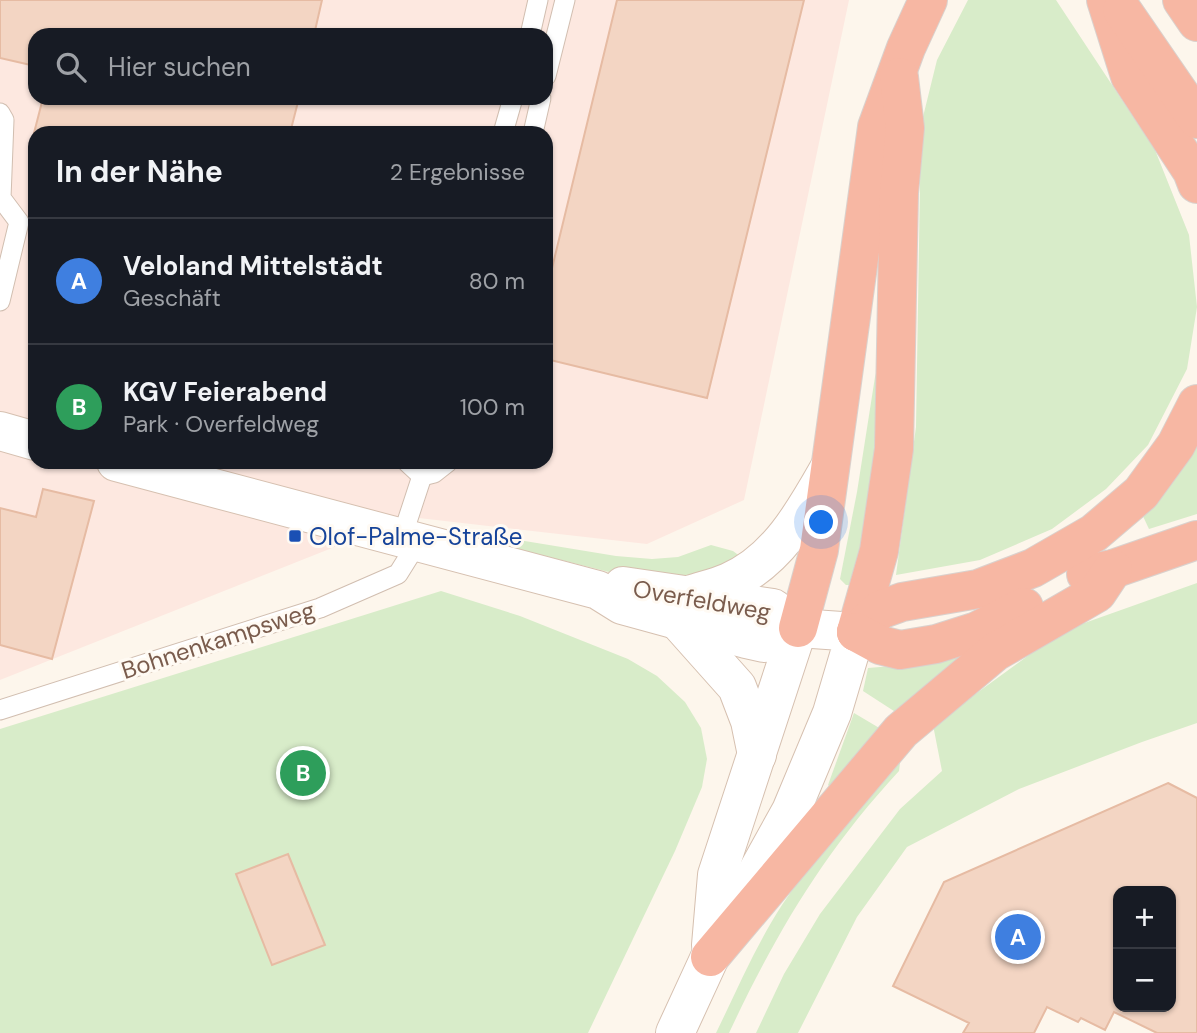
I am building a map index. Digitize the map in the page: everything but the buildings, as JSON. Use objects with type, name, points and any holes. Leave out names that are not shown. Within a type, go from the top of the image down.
[{"type":"highway","points":[[798,628],[819,550],[877,127],[906,48],[928,0]]},
{"type":"highway","points":[[1106,0],[1130,76],[1192,171],[1197,184]]},
{"type":"highway","points":[[1115,0],[1197,119]]},
{"type":"highway","points":[[1182,0],[1197,22]]},
{"type":"highway","points":[[856,632],[879,551],[894,449],[899,193],[905,128],[899,72]]},
{"type":"highway","points":[[856,632],[880,610],[902,603],[978,589],[1033,568],[1094,533],[1141,493],[1176,445],[1197,404]]},
{"type":"highway","points":[[856,632],[880,645],[900,650],[936,644],[977,631],[1088,573],[1113,569],[1197,540]]},
{"type":"highway","points":[[710,957],[901,731],[995,652],[1097,593],[1113,569]]},
{"type":"street","points":[[0,432],[28,439]]},
{"type":"street","points":[[757,755],[750,721],[737,687],[684,609],[765,559],[796,526],[830,467]]},
{"type":"street","name":"Overfeldweg","points":[[144,469],[598,590],[622,605],[684,609],[773,608],[798,628]]},
{"type":"street","points":[[675,1033],[710,957],[791,811],[832,713],[856,632],[798,628],[717,875],[710,957]]},
{"type":"lane","points":[[532,28],[538,0]]},
{"type":"lane","points":[[553,48],[565,0]]},
{"type":"lane","points":[[505,126],[511,105]]},
{"type":"lane","points":[[535,126],[539,105]]},
{"type":"lane","points":[[0,113],[4,120],[1,198],[19,222],[0,301]]},
{"type":"lane","points":[[414,469],[422,477],[439,469]]},
{"type":"lane","name":"Bohnenkampsweg","points":[[0,710],[320,608],[398,574],[410,539],[422,477]]},
{"type":"shaded area","points":[[0,0],[849,0],[744,500],[647,544],[410,517],[0,680]]},
{"type":"green space","points":[[968,0],[1056,0],[1155,150],[1189,235],[1197,307],[1187,369],[1148,445],[1106,489],[1052,529],[980,560],[896,575],[916,427],[921,125],[937,60]]},
{"type":"green space","points":[[880,367],[870,532],[851,585],[846,585],[840,579],[875,377]]},
{"type":"green space","points":[[1197,438],[1197,514],[1149,529],[1141,512]]},
{"type":"green space","points":[[488,535],[616,556],[652,559],[678,557],[711,545],[733,551],[741,557],[718,569],[673,579],[613,573],[485,541],[482,537]]},
{"type":"green space","points":[[1197,583],[1197,723],[1019,789],[907,847],[857,917],[798,1033],[756,1033],[784,974],[820,914],[900,809],[942,771],[933,725],[1062,631]]},
{"type":"green space","points":[[441,591],[520,616],[628,659],[657,676],[685,702],[701,728],[707,759],[702,787],[675,851],[588,1033],[0,1033],[0,729]]},
{"type":"green space","points":[[968,651],[897,713],[863,691],[868,668],[904,665]]},
{"type":"green space","points":[[854,713],[881,729],[830,787],[828,785]]},
{"type":"green space","points":[[901,755],[899,771],[847,832],[804,895],[765,961],[729,1033],[716,1033],[755,952],[782,905],[824,847]]},
{"type":"place","name":"Olof-Palme-Straße","points":[[295,536]]},
{"type":"place","name":"KGV Feierabend","points":[[303,773]]},
{"type":"place","name":"Veloland Mittelstädt","points":[[1018,937]]}]
